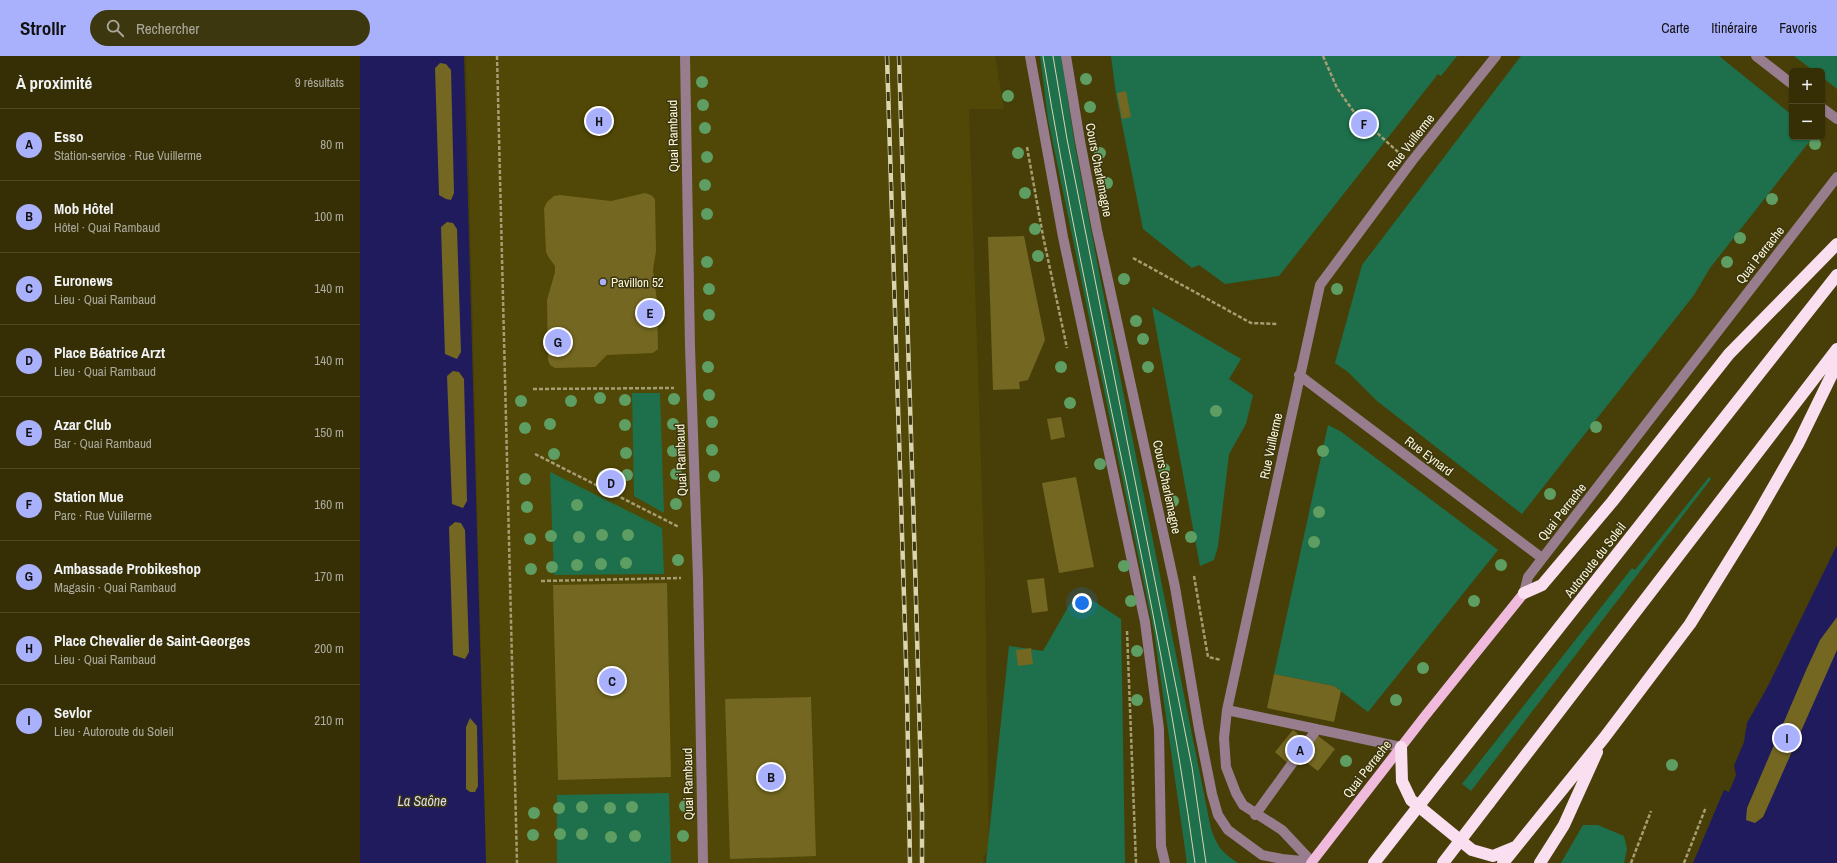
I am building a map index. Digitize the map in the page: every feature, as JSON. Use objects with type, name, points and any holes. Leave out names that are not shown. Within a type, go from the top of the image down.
[{"type":"highway","points":[[1524,593],[1542,585],[1612,502],[1729,354],[1837,244]]},
{"type":"highway","name":"Autoroute du Soleil","points":[[1374,863],[1837,275]]},
{"type":"highway","points":[[1442,863],[1837,349]]},
{"type":"highway","points":[[1503,863],[1604,738],[1690,624],[1747,532],[1798,444],[1837,364]]},
{"type":"highway","points":[[1540,863],[1564,825],[1604,738]]},
{"type":"highway","points":[[1401,748],[1402,781],[1411,800],[1472,850],[1493,856],[1515,847]]},
{"type":"main road","name":"Quai Perrache","points":[[1312,863],[1524,593]]},
{"type":"street","name":"Quai Rambaud","points":[[685,56],[692,388],[698,578],[703,863]]},
{"type":"street","points":[[1030,56],[1063,237],[1145,622],[1159,729],[1162,846],[1160,863]]},
{"type":"street","name":"Cours Charlemagne","points":[[1066,56],[1094,215],[1176,587],[1199,729],[1212,794],[1218,815],[1228,830],[1262,855],[1312,863]]},
{"type":"street","name":"Rue Vuillerme","points":[[1312,863],[1282,830],[1255,815],[1243,805],[1236,793],[1226,767],[1224,738],[1227,710],[1299,376],[1320,285],[1412,161],[1496,56]]},
{"type":"street","points":[[1756,56],[1789,82]]},
{"type":"street","points":[[1825,110],[1837,119]]},
{"type":"street","name":"Quai Perrache","points":[[1524,593],[1528,577],[1542,558],[1837,177]]},
{"type":"street","name":"Rue Eynard","points":[[1299,376],[1542,558]]},
{"type":"street","points":[[1227,710],[1401,748]]},
{"type":"street","points":[[1255,815],[1317,729]]},
{"type":"street","points":[[1162,846],[1165,863]]},
{"type":"path","points":[[497,56],[517,863]]},
{"type":"path","points":[[1322,56],[1337,88],[1354,112],[1395,150],[1412,161]]},
{"type":"path","points":[[1026,142],[1043,236],[1068,351]]},
{"type":"path","points":[[1133,258],[1251,323],[1277,324]]},
{"type":"path","points":[[532,390],[692,388]]},
{"type":"path","points":[[535,454],[696,536]]},
{"type":"path","points":[[1194,576],[1208,657],[1223,660]]},
{"type":"path","points":[[541,581],[698,578]]},
{"type":"path","points":[[1127,627],[1136,863]]},
{"type":"path","points":[[1684,863],[1706,806]]},
{"type":"path","points":[[1631,863],[1651,811]]},
{"type":"shaded area","points":[[466,56],[995,56],[1004,109],[969,109],[985,582],[989,850],[983,857],[984,863],[486,863]]},
{"type":"green space","points":[[1040,56],[1061,56],[1075,146],[1101,282],[1211,829],[1221,849],[1238,863],[1187,863],[1154,632],[1048,119]]},
{"type":"green space","points":[[1111,56],[1457,56],[1441,76],[1438,74],[1279,276],[1225,284],[1199,265],[1192,268],[1143,229],[1116,94]]},
{"type":"green space","points":[[1521,56],[1719,56],[1789,113],[1789,140],[1811,140],[1710,268],[1694,295],[1522,514],[1377,401],[1348,372],[1335,363],[1362,265]]},
{"type":"green space","points":[[1794,56],[1837,56],[1837,89],[1825,79],[1825,68],[1810,68]]},
{"type":"green space","points":[[1152,307],[1241,359],[1229,379],[1253,395],[1246,424],[1229,454],[1218,546],[1214,560],[1200,566]]},
{"type":"green space","points":[[632,393],[660,393],[664,513],[634,496]]},
{"type":"green space","points":[[1328,425],[1340,431],[1498,550],[1368,712],[1334,686],[1274,674]]},
{"type":"green space","points":[[550,472],[662,528],[664,574],[554,575]]},
{"type":"green space","points":[[1709,477],[1711,479],[1471,791],[1462,784],[1632,568],[1635,570]]},
{"type":"green space","points":[[1092,600],[1121,619],[1125,863],[986,863],[1009,646],[1043,651],[1071,602]]},
{"type":"green space","points":[[669,793],[671,863],[557,863],[557,795]]},
{"type":"green space","points":[[1583,825],[1598,825],[1624,836],[1627,849],[1624,863],[1561,863]]},
{"type":"water","name":"La Saône","points":[[360,56],[464,56],[486,863],[360,863]]},
{"type":"water","points":[[1837,545],[1837,863],[1693,863],[1724,790],[1729,792],[1736,775],[1734,766],[1744,742],[1747,723],[1768,686]]},
{"type":"building","points":[[440,63],[446,64],[451,70],[454,193],[451,200],[439,195],[435,68]]},
{"type":"building","points":[[1126,91],[1131,117],[1122,119],[1117,93]]},
{"type":"building","name":"Pavillon 52","points":[[645,193],[651,195],[655,199],[656,251],[653,270],[657,301],[658,349],[653,353],[607,355],[595,367],[555,368],[550,365],[548,360],[547,300],[555,272],[555,266],[546,252],[544,208],[547,202],[554,196],[560,195],[611,201]]},
{"type":"building","points":[[447,222],[453,223],[457,229],[461,352],[457,359],[445,354],[441,227]]},
{"type":"building","points":[[1024,236],[1045,340],[1028,380],[1019,382],[1020,389],[993,390],[988,237]]},
{"type":"building","points":[[453,371],[459,372],[464,379],[467,501],[463,508],[452,504],[447,376]]},
{"type":"building","points":[[1061,417],[1065,437],[1051,440],[1047,419]]},
{"type":"building","points":[[1076,477],[1094,567],[1059,573],[1042,483]]},
{"type":"building","points":[[455,522],[461,523],[465,530],[469,652],[465,659],[453,655],[449,527]]},
{"type":"building","points":[[1044,578],[1048,611],[1032,613],[1027,580]]},
{"type":"building","points":[[667,583],[671,777],[558,780],[553,585]]},
{"type":"building","points":[[1837,617],[1837,650],[1763,817],[1755,823],[1746,820],[1747,808],[1807,668],[1820,640]]},
{"type":"building","points":[[1031,648],[1033,664],[1018,666],[1016,650]]},
{"type":"building","points":[[1274,674],[1334,686],[1341,691],[1334,722],[1267,708]]},
{"type":"building","points":[[811,697],[816,856],[730,859],[725,699]]},
{"type":"building","points":[[470,718],[477,726],[478,786],[475,792],[470,792],[466,789],[466,727]]},
{"type":"building","points":[[1293,730],[1310,744],[1317,735],[1335,749],[1318,771],[1299,757],[1291,766],[1275,752]]},
{"type":"tram line","points":[[1043,56],[1080,258],[1162,661],[1180,762],[1195,863]]},
{"type":"tram line","points":[[1053,56],[1067,139],[1192,767],[1206,863]]},
{"type":"railway","points":[[887,56],[907,693],[910,863]]},
{"type":"railway","points":[[899,56],[915,564],[922,811],[922,863]]},
{"type":"place","name":"Place Chevalier de Saint-Georges","points":[[599,121]]},
{"type":"place","name":"Station Mue","points":[[1364,124]]},
{"type":"place","name":"Pavillon 52","points":[[603,282]]},
{"type":"place","name":"Azar Club","points":[[650,313]]},
{"type":"place","name":"Ambassade Probikeshop","points":[[558,342]]},
{"type":"place","name":"Place Béatrice Arzt","points":[[611,483]]},
{"type":"place","name":"Euronews","points":[[612,681]]},
{"type":"place","name":"Sevlor","points":[[1787,738]]},
{"type":"place","name":"Esso","points":[[1300,750]]},
{"type":"place","name":"Mob Hôtel","points":[[771,777]]}]
